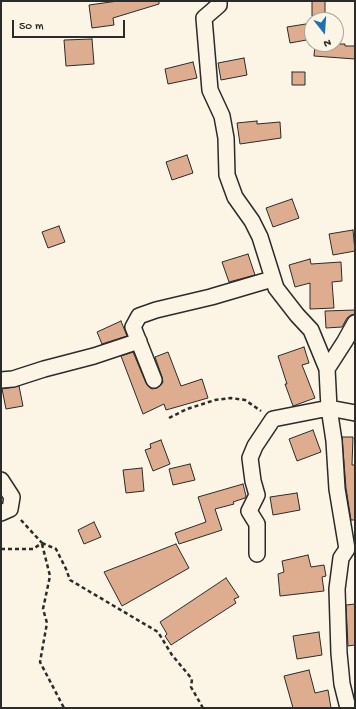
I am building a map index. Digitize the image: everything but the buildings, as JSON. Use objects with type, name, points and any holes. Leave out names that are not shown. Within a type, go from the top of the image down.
[{"type":"street","points":[[220,1],[219,5],[204,18],[210,90],[222,116],[225,130],[227,174],[235,197],[252,221],[260,237],[276,288],[291,309],[311,330],[327,369],[329,408],[334,441],[337,489],[346,549],[341,558],[337,589],[339,653],[342,684],[348,708]]},
{"type":"street","points":[[154,380],[134,327],[139,316],[156,310],[211,297],[272,279]]},
{"type":"street","points":[[327,369],[355,323]]},
{"type":"street","points":[[1,380],[13,379],[44,368],[94,356],[139,341]]},
{"type":"street","points":[[257,554],[257,524],[249,511],[257,495],[252,481],[250,458],[255,446],[273,419],[329,408],[355,413]]},
{"type":"street","points":[[1,480],[12,498],[5,511]]},
{"type":"path","points":[[169,418],[187,409],[215,400],[232,398],[245,400],[273,419]]},
{"type":"path","points":[[5,511],[42,543],[56,549],[70,580],[158,632],[172,655],[192,679],[191,687],[203,708]]},
{"type":"path","points":[[1,549],[33,549],[42,543]]},
{"type":"path","points":[[42,543],[50,576],[43,609],[47,623],[40,662],[64,708]]}]
